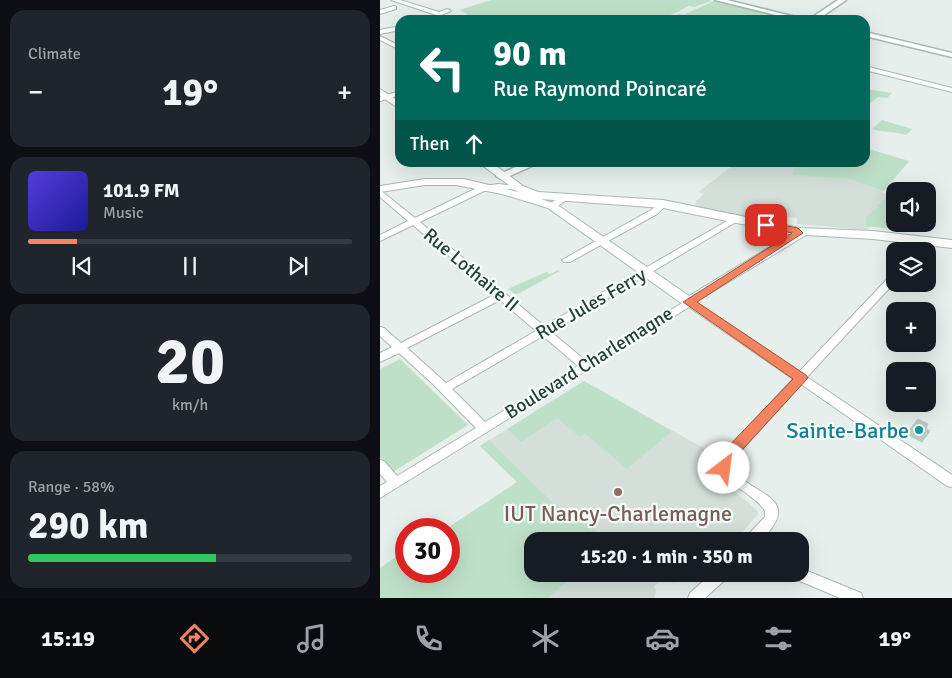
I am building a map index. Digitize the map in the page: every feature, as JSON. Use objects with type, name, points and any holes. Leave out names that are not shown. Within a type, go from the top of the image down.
[{"type":"main road","points":[[382,96],[395,103]]},
{"type":"main road","points":[[469,181],[483,175],[485,167]]},
{"type":"main road","points":[[489,167],[519,188],[536,195],[663,204],[794,230],[794,236],[809,230],[873,234],[952,244]]},
{"type":"main road","points":[[380,189],[425,182],[469,181],[501,176]]},
{"type":"main road","points":[[456,182],[509,192],[552,206],[689,302]]},
{"type":"main road","name":"Boulevard Charlemagne","points":[[689,302],[794,236]]},
{"type":"street","points":[[394,0],[439,14],[448,11],[412,0]]},
{"type":"street","points":[[718,0],[737,2],[786,15]]},
{"type":"street","points":[[820,15],[843,0]]},
{"type":"street","points":[[380,12],[394,8]]},
{"type":"street","points":[[380,32],[395,29]]},
{"type":"street","points":[[870,35],[952,55]]},
{"type":"street","points":[[380,38],[395,46]]},
{"type":"street","points":[[870,69],[952,90]]},
{"type":"street","points":[[382,96],[395,94]]},
{"type":"street","points":[[501,176],[524,167]]},
{"type":"street","points":[[380,238],[485,188],[498,186],[519,188]]},
{"type":"street","name":"Rue Lothaire II","points":[[380,193],[585,366]]},
{"type":"street","points":[[552,206],[564,197]]},
{"type":"street","points":[[567,260],[657,210],[663,204]]},
{"type":"street","name":"Rue Jules Ferry","points":[[444,389],[737,219]]},
{"type":"street","points":[[759,532],[770,520],[773,514],[772,510],[727,472],[724,463],[727,457],[886,286]]},
{"type":"street","points":[[380,358],[501,295]]},
{"type":"street","points":[[689,302],[952,482]]},
{"type":"street","name":"Boulevard Charlemagne","points":[[380,492],[689,302]]},
{"type":"street","points":[[380,330],[484,428]]},
{"type":"street","points":[[380,464],[396,483]]},
{"type":"street","points":[[809,578],[856,598]]},
{"type":"street","points":[[695,598],[713,582]]},
{"type":"shaded area","points":[[870,149],[909,161],[891,182],[886,182],[886,187],[882,192],[886,194],[885,200],[865,220],[865,226],[869,226],[868,230],[797,224],[797,218],[773,216],[772,222],[695,206],[696,201],[704,194],[698,192],[731,167],[870,167]]},
{"type":"shaded area","name":"IUT Nancy-Charlemagne","points":[[584,381],[714,454],[703,466],[758,511],[758,514],[743,532],[524,532],[524,582],[659,582],[654,586],[656,590],[655,598],[495,598],[460,546],[460,520],[517,482],[480,446]]},
{"type":"green space","points":[[491,0],[711,1],[694,7],[689,6],[670,15],[466,15],[468,14],[459,10]]},
{"type":"green space","points":[[714,1],[772,15],[683,15]]},
{"type":"green space","points":[[870,90],[892,93],[887,98],[878,97],[870,103]]},
{"type":"green space","points":[[882,120],[912,129],[906,135],[872,129]]},
{"type":"green space","points":[[870,149],[909,161],[892,182],[886,182],[884,191],[851,179],[793,175],[795,167],[870,167]]},
{"type":"green space","points":[[886,194],[886,228],[865,226],[866,217],[877,208],[877,204],[881,204],[881,200],[885,200]]},
{"type":"green space","points":[[558,270],[560,271],[518,294],[508,289],[546,272],[550,274]]},
{"type":"green space","points":[[400,359],[468,425],[393,472],[380,457],[380,369]]},
{"type":"green space","points":[[584,381],[672,431],[627,469],[585,434],[580,437],[557,418],[521,442],[507,429]]},
{"type":"green space","points":[[489,440],[554,504],[588,523],[598,532],[524,532],[524,582],[567,582],[547,598],[380,598],[380,568],[395,557],[395,583],[460,583],[460,520],[517,482],[480,446]]},
{"type":"building","name":"Sainte-Barbe","points":[[918,419],[928,424],[926,428],[930,431],[922,442],[906,434]]},
{"type":"place","name":"Sainte-Barbe","points":[[919,430]]},
{"type":"place","name":"IUT Nancy-Charlemagne","points":[[618,492]]},
{"type":"route","points":[[724,468],[727,457],[801,378],[689,302],[782,245],[798,233],[794,230],[766,225]]}]
